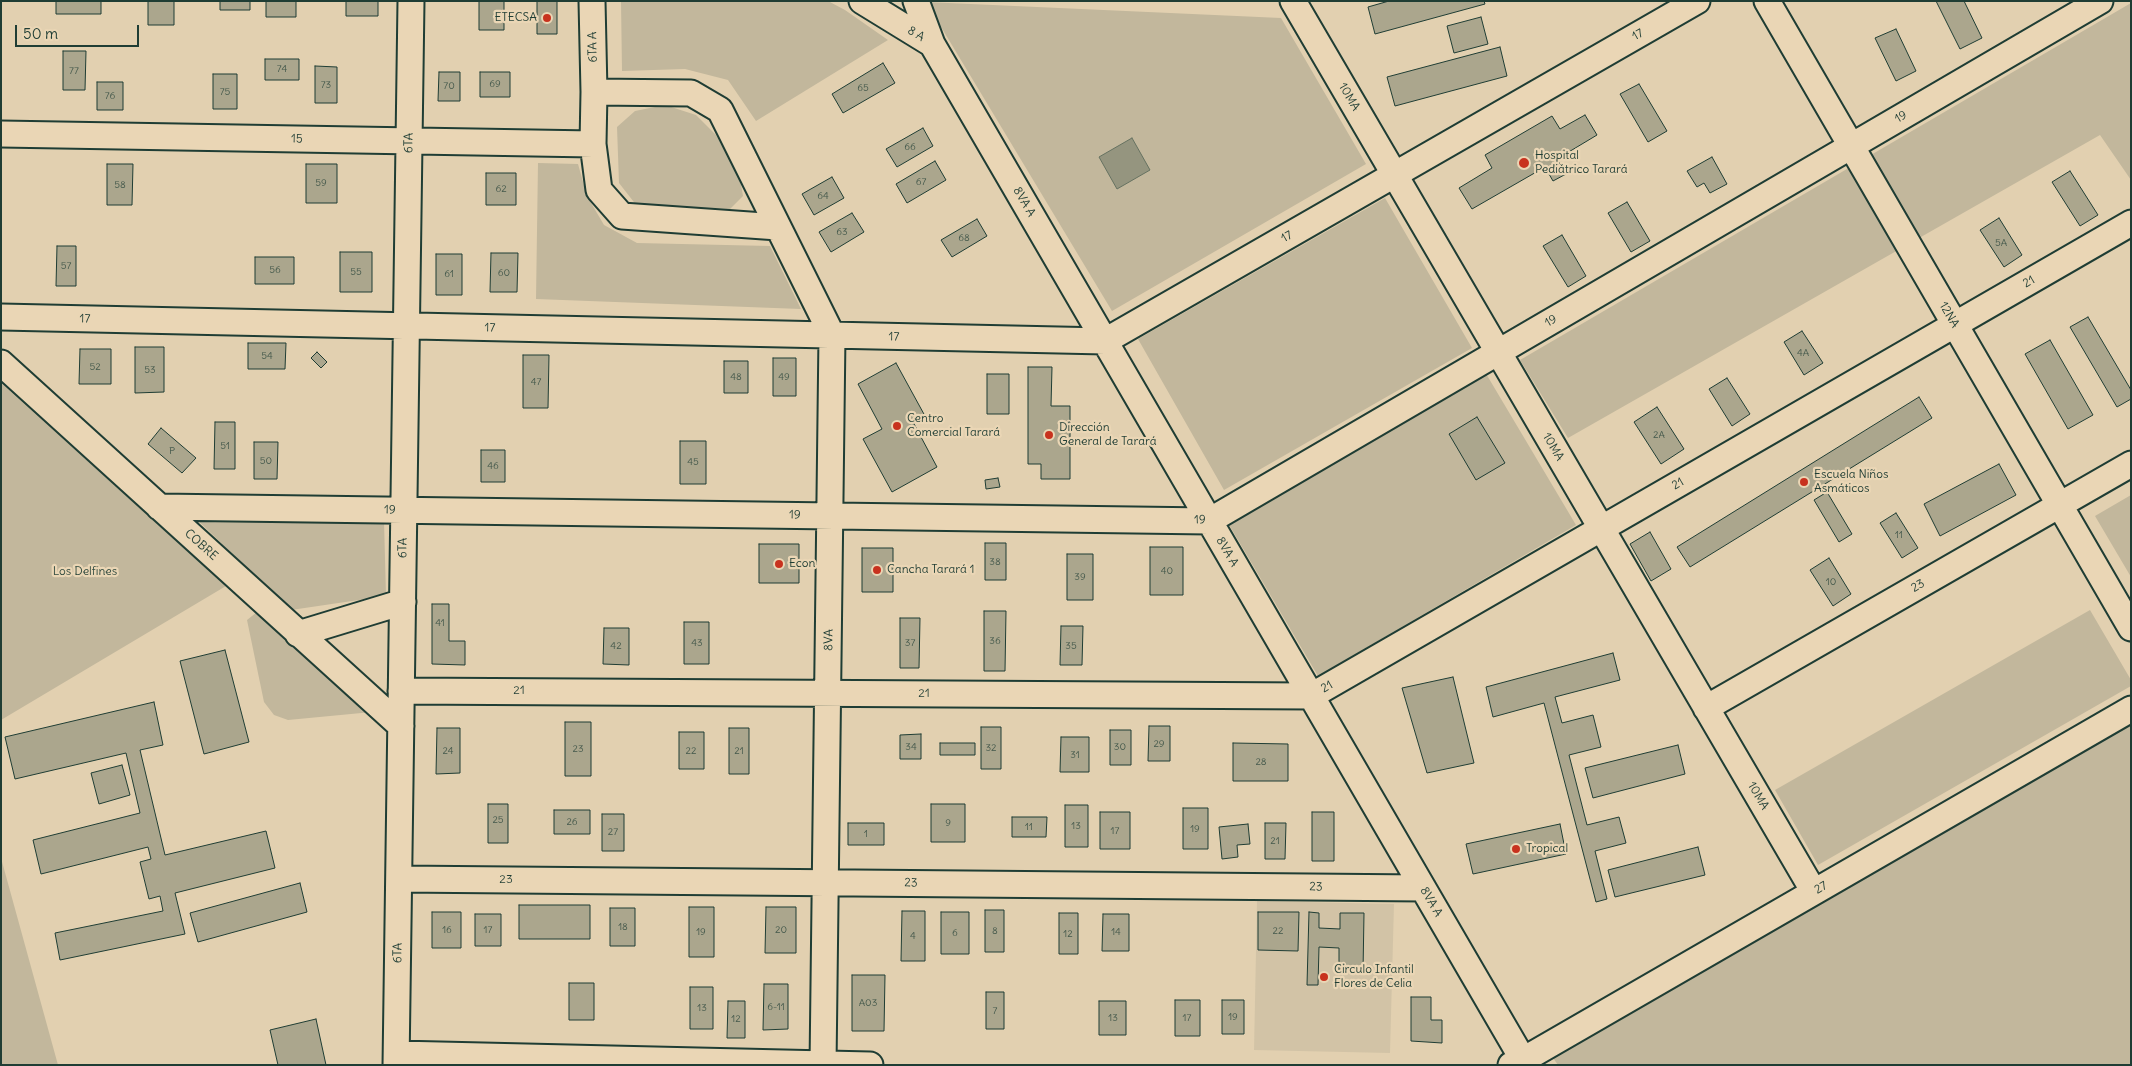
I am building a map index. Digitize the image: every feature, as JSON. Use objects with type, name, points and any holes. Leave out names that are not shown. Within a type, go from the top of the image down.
[{"type":"street","name":"6TA","points":[[397,1060],[411,1]]},
{"type":"street","name":"6TA A","points":[[592,1],[593,144],[599,190],[622,216],[778,227]]},
{"type":"street","name":"8 A","points":[[862,1],[932,44]]},
{"type":"street","name":"8 A","points":[[916,1],[932,44]]},
{"type":"street","name":"10MA","points":[[1293,1],[1814,892]]},
{"type":"street","name":"17","points":[[1,317],[1105,342],[1697,1]]},
{"type":"street","name":"12NA","points":[[1767,1],[2131,628]]},
{"type":"street","name":"19","points":[[160,507],[1209,521],[2100,1]]},
{"type":"street","name":"8VA A","points":[[932,44],[1423,888],[1520,1063]]},
{"type":"street","name":"8VA","points":[[594,92],[691,93],[720,110],[832,335],[823,1064]]},
{"type":"street","name":"15","points":[[1,134],[593,144]]},
{"type":"street","name":"21","points":[[402,691],[1311,696],[2131,223]]},
{"type":"street","name":"COBRE","points":[[1,363],[401,726]]},
{"type":"street","name":"23","points":[[1706,708],[2131,464]]},
{"type":"street","points":[[298,634],[403,602]]},
{"type":"street","name":"27","points":[[1520,1063],[2131,709]]},
{"type":"street","name":"23","points":[[399,879],[1423,888]]},
{"type":"street","points":[[397,1060],[870,1065]]},
{"type":"shaded area","points":[[1132,138],[1150,170],[1117,189],[1099,157]]},
{"type":"shaded area","name":"Circulo Infantil Flores de Celia","points":[[1257,901],[1394,904],[1390,1053],[1254,1050]]},
{"type":"green space","points":[[621,1],[828,1],[845,10],[888,40],[756,121],[728,80],[685,69],[622,71]]},
{"type":"green space","points":[[926,2],[1281,18],[1366,164],[1112,311]]},
{"type":"green space","points":[[2131,3],[2131,180],[2100,135],[1568,438],[1520,360]]},
{"type":"green space","points":[[665,105],[696,115],[716,135],[740,179],[743,196],[730,209],[637,206],[619,183],[617,127],[635,111]]},
{"type":"green space","points":[[538,163],[578,164],[587,196],[604,225],[637,243],[770,246],[801,309],[536,299]]},
{"type":"green space","points":[[1385,198],[1472,348],[1224,490],[1138,339]]},
{"type":"green space","points":[[1485,372],[1576,525],[1318,676],[1228,523]]},
{"type":"green space","name":"Los Delfines","points":[[1,383],[226,586],[1,720]]},
{"type":"green space","points":[[2131,495],[2131,577],[2095,516]]},
{"type":"green space","points":[[189,512],[384,521],[386,596],[291,610]]},
{"type":"green space","points":[[262,608],[372,712],[288,720],[274,715],[264,702],[247,620]]},
{"type":"green space","points":[[2090,610],[2131,680],[2131,686],[1818,865],[1775,790]]},
{"type":"green space","points":[[2131,721],[2131,1065],[1558,1065],[1551,1055]]},
{"type":"green space","points":[[1,858],[58,1065],[1,1065]]},
{"type":"building","points":[[56,1],[101,1],[101,14],[56,14]]},
{"type":"building","points":[[148,1],[174,1],[174,25],[148,25]]},
{"type":"building","points":[[220,1],[250,1],[250,10],[220,10]]},
{"type":"building","points":[[266,1],[296,1],[296,17],[266,17]]},
{"type":"building","points":[[346,1],[378,1],[378,16],[346,16]]},
{"type":"building","points":[[479,1],[504,1],[504,30],[479,30]]},
{"type":"building","name":"ETECSA","points":[[537,1],[557,1],[557,34],[537,34]]},
{"type":"building","points":[[1389,1],[1484,1],[1485,4],[1375,34],[1368,7]]},
{"type":"building","points":[[1936,1],[1964,1],[1982,38],[1960,49]]},
{"type":"building","points":[[1481,17],[1488,44],[1454,53],[1447,26]]},
{"type":"building","points":[[1896,29],[1916,71],[1896,81],[1875,38]]},
{"type":"building","points":[[1500,47],[1507,76],[1395,106],[1387,77]]},
{"type":"building","points":[[63,51],[86,51],[85,90],[63,90]]},
{"type":"building","points":[[265,59],[299,59],[299,80],[265,80]]},
{"type":"building","points":[[883,63],[895,83],[843,113],[832,94]]},
{"type":"building","points":[[315,66],[337,67],[337,103],[315,103]]},
{"type":"building","points":[[439,72],[460,72],[460,101],[438,101]]},
{"type":"building","points":[[480,72],[510,72],[510,97],[480,97]]},
{"type":"building","points":[[213,74],[237,74],[237,109],[213,109]]},
{"type":"building","points":[[97,82],[123,82],[123,110],[97,110]]},
{"type":"building","points":[[1639,84],[1667,131],[1648,142],[1620,94]]},
{"type":"building","name":"Hospital Pediátrico Tarará","points":[[1585,115],[1597,135],[1557,159],[1566,174],[1553,181],[1545,167],[1472,209],[1459,188],[1492,168],[1485,155],[1552,116],[1560,129]]},
{"type":"building","points":[[923,128],[933,146],[897,167],[886,149]]},
{"type":"building","points":[[1712,157],[1727,184],[1710,193],[1704,183],[1697,187],[1687,171]]},
{"type":"building","points":[[935,161],[946,180],[907,203],[896,184]]},
{"type":"building","points":[[107,164],[133,164],[132,205],[107,205]]},
{"type":"building","points":[[306,164],[337,164],[337,203],[306,203]]},
{"type":"building","points":[[2070,171],[2098,215],[2080,226],[2052,182]]},
{"type":"building","points":[[486,173],[516,173],[516,205],[486,205]]},
{"type":"building","points":[[832,177],[844,198],[814,215],[802,194]]},
{"type":"building","points":[[1627,202],[1650,241],[1631,252],[1608,213]]},
{"type":"building","points":[[852,213],[864,232],[831,252],[819,232]]},
{"type":"building","points":[[1999,218],[2022,255],[2004,267],[1980,230]]},
{"type":"building","points":[[977,219],[987,236],[952,257],[941,240]]},
{"type":"building","points":[[1562,235],[1586,276],[1568,287],[1543,246]]},
{"type":"building","points":[[57,246],[76,246],[76,286],[56,286]]},
{"type":"building","points":[[340,252],[372,252],[372,292],[340,292]]},
{"type":"building","points":[[491,253],[518,253],[517,292],[490,292]]},
{"type":"building","points":[[436,254],[462,254],[462,295],[436,295]]},
{"type":"building","points":[[255,257],[294,257],[294,284],[255,284]]},
{"type":"building","points":[[2088,317],[2131,390],[2131,399],[2117,407],[2070,327]]},
{"type":"building","points":[[1802,331],[1823,363],[1804,375],[1784,342]]},
{"type":"building","points":[[2050,340],[2093,415],[2068,429],[2025,354]]},
{"type":"building","points":[[248,343],[286,343],[285,369],[248,369]]},
{"type":"building","points":[[135,347],[164,347],[164,392],[135,393]]},
{"type":"building","points":[[80,349],[111,349],[111,384],[79,384]]},
{"type":"building","points":[[317,352],[327,362],[321,368],[311,358]]},
{"type":"building","points":[[523,355],[549,355],[548,408],[523,408]]},
{"type":"building","points":[[773,358],[796,358],[796,396],[773,396]]},
{"type":"building","points":[[724,361],[748,361],[748,393],[724,393]]},
{"type":"building","name":"Centro Comercial Tarará","points":[[896,363],[925,416],[913,422],[937,467],[892,492],[863,439],[882,429],[858,384]]},
{"type":"building","name":"Dirección General de Tarará","points":[[1028,367],[1052,367],[1051,406],[1070,406],[1070,479],[1041,479],[1041,464],[1028,464]]},
{"type":"building","points":[[987,374],[1009,374],[1009,414],[987,414]]},
{"type":"building","points":[[1727,378],[1750,414],[1732,426],[1709,389]]},
{"type":"building","name":"Escuela Niños Asmáticos","points":[[1919,397],[1932,418],[1690,567],[1677,547]]},
{"type":"building","points":[[1657,407],[1684,449],[1661,464],[1634,422]]},
{"type":"building","points":[[1477,417],[1505,463],[1476,480],[1449,434]]},
{"type":"building","points":[[215,422],[235,422],[235,469],[214,469]]},
{"type":"building","points":[[161,428],[196,458],[182,473],[148,444]]},
{"type":"building","points":[[680,441],[706,441],[706,484],[680,484]]},
{"type":"building","points":[[254,442],[278,442],[277,479],[254,479]]},
{"type":"building","points":[[481,450],[505,450],[505,482],[481,482]]},
{"type":"building","points":[[1999,464],[2016,495],[1940,536],[1924,504]]},
{"type":"building","points":[[998,478],[1000,487],[986,489],[985,480]]},
{"type":"building","points":[[1827,492],[1852,534],[1839,542],[1814,500]]},
{"type":"building","points":[[1896,513],[1918,548],[1902,558],[1880,523]]},
{"type":"building","points":[[1650,532],[1671,569],[1651,581],[1630,544]]},
{"type":"building","points":[[985,543],[1006,543],[1006,580],[985,580]]},
{"type":"building","name":"Econ","points":[[759,544],[799,544],[799,583],[759,583]]},
{"type":"building","points":[[1150,547],[1183,547],[1183,595],[1150,595]]},
{"type":"building","name":"Cancha Tarará 1","points":[[862,548],[893,548],[893,592],[862,592]]},
{"type":"building","points":[[1067,554],[1093,554],[1093,600],[1067,600]]},
{"type":"building","points":[[1829,558],[1851,594],[1833,606],[1810,570]]},
{"type":"building","points":[[432,604],[449,604],[449,641],[465,641],[465,665],[432,664]]},
{"type":"building","points":[[984,611],[1006,611],[1005,671],[984,671]]},
{"type":"building","points":[[900,618],[920,618],[919,668],[900,668]]},
{"type":"building","points":[[684,622],[709,622],[709,664],[684,664]]},
{"type":"building","points":[[1061,626],[1083,626],[1082,665],[1060,665]]},
{"type":"building","points":[[604,628],[629,628],[629,665],[603,664]]},
{"type":"building","points":[[225,650],[249,742],[204,754],[180,661]]},
{"type":"building","points":[[1613,653],[1620,680],[1555,697],[1562,723],[1593,715],[1601,747],[1569,755],[1587,825],[1619,817],[1626,843],[1595,851],[1607,899],[1596,902],[1544,703],[1493,717],[1486,687]]},
{"type":"building","points":[[1453,677],[1474,763],[1427,773],[1402,688]]},
{"type":"building","points":[[154,702],[163,745],[140,750],[165,855],[266,831],[275,868],[175,893],[185,934],[60,960],[55,933],[163,911],[160,896],[149,899],[140,862],[151,859],[148,847],[41,874],[33,840],[140,813],[126,753],[15,779],[5,737]]},
{"type":"building","points":[[565,722],[591,722],[591,776],[565,776]]},
{"type":"building","points":[[1149,726],[1170,726],[1170,761],[1148,761]]},
{"type":"building","points":[[981,727],[1001,727],[1001,769],[981,769]]},
{"type":"building","points":[[437,728],[460,728],[460,773],[436,774]]},
{"type":"building","points":[[729,728],[749,728],[749,774],[729,774]]},
{"type":"building","points":[[1110,730],[1131,730],[1131,765],[1110,765]]},
{"type":"building","points":[[679,732],[704,732],[704,769],[679,769]]},
{"type":"building","points":[[921,734],[921,759],[900,759],[900,735]]},
{"type":"building","points":[[1061,737],[1089,737],[1089,772],[1060,772]]},
{"type":"building","points":[[940,743],[975,743],[975,755],[940,755]]},
{"type":"building","points":[[1233,743],[1288,744],[1288,781],[1233,781]]},
{"type":"building","points":[[1678,745],[1685,774],[1593,798],[1585,768]]},
{"type":"building","points":[[122,765],[130,795],[99,804],[91,773]]},
{"type":"building","points":[[488,804],[508,804],[508,843],[488,843]]},
{"type":"building","points":[[931,804],[965,804],[965,842],[931,842]]},
{"type":"building","points":[[1065,805],[1088,805],[1088,847],[1065,847]]},
{"type":"building","points":[[1183,808],[1208,808],[1208,849],[1183,849]]},
{"type":"building","points":[[554,810],[590,810],[590,834],[554,834]]},
{"type":"building","points":[[1100,812],[1130,812],[1130,849],[1100,849]]},
{"type":"building","points":[[1312,812],[1334,812],[1334,861],[1312,861]]},
{"type":"building","points":[[602,814],[624,814],[624,851],[602,851]]},
{"type":"building","points":[[1012,817],[1047,817],[1046,837],[1012,837]]},
{"type":"building","points":[[848,823],[884,823],[884,845],[848,845]]},
{"type":"building","points":[[1265,823],[1286,823],[1285,859],[1265,859]]},
{"type":"building","points":[[1248,824],[1250,844],[1237,845],[1238,857],[1222,859],[1219,827]]},
{"type":"building","name":"Tropical","points":[[1560,824],[1566,854],[1473,874],[1466,844]]},
{"type":"building","points":[[1698,847],[1705,875],[1615,897],[1608,870]]},
{"type":"building","points":[[300,883],[307,912],[198,942],[190,913]]},
{"type":"building","points":[[519,905],[590,905],[590,939],[519,939]]},
{"type":"building","points":[[689,907],[714,907],[714,957],[689,957]]},
{"type":"building","points":[[766,907],[796,907],[796,953],[765,953]]},
{"type":"building","points":[[610,908],[635,908],[635,946],[610,946]]},
{"type":"building","points":[[985,910],[1004,910],[1004,952],[985,952]]},
{"type":"building","points":[[902,911],[925,911],[925,961],[901,961]]},
{"type":"building","points":[[432,912],[461,912],[461,948],[432,948]]},
{"type":"building","points":[[941,912],[969,912],[969,954],[941,954]]},
{"type":"building","points":[[1258,912],[1299,912],[1298,951],[1258,950]]},
{"type":"building","points":[[1309,912],[1319,913],[1319,928],[1340,929],[1340,913],[1364,913],[1363,972],[1339,971],[1339,948],[1319,947],[1318,985],[1307,985]]},
{"type":"building","points":[[1059,913],[1078,913],[1078,954],[1059,954]]},
{"type":"building","points":[[475,914],[501,914],[501,946],[475,946]]},
{"type":"building","points":[[1103,914],[1129,914],[1129,951],[1102,951]]},
{"type":"building","points":[[852,975],[885,975],[884,1031],[852,1031]]},
{"type":"building","points":[[569,983],[594,983],[594,1020],[569,1020]]},
{"type":"building","points":[[764,984],[788,984],[788,1029],[763,1030]]},
{"type":"building","points":[[690,987],[713,987],[713,1029],[690,1029]]},
{"type":"building","points":[[986,992],[1004,992],[1004,1029],[986,1029]]},
{"type":"building","points":[[1411,997],[1431,997],[1431,1020],[1442,1020],[1442,1043],[1411,1041]]},
{"type":"building","points":[[1175,1000],[1200,1000],[1200,1036],[1175,1036]]},
{"type":"building","points":[[1222,1000],[1244,1000],[1244,1034],[1222,1034]]},
{"type":"building","points":[[728,1001],[745,1001],[745,1038],[727,1038]]},
{"type":"building","points":[[1099,1001],[1126,1001],[1126,1035],[1099,1035]]},
{"type":"building","points":[[316,1019],[326,1065],[278,1065],[270,1030]]},
{"type":"place","name":"ETECSA","points":[[547,18]]},
{"type":"place","name":"Hospital Pediátrico Tarará","points":[[1524,163]]},
{"type":"place","name":"Centro Comercial Tarará","points":[[897,426]]},
{"type":"place","name":"Dirección General de Tarará","points":[[1049,435]]},
{"type":"place","name":"Escuela Niños Asmáticos","points":[[1804,482]]},
{"type":"place","name":"Econ","points":[[779,564]]},
{"type":"place","name":"Cancha Tarará 1","points":[[877,570]]},
{"type":"place","name":"Tropical","points":[[1516,849]]},
{"type":"place","name":"Circulo Infantil Flores de Celia","points":[[1324,977]]}]
